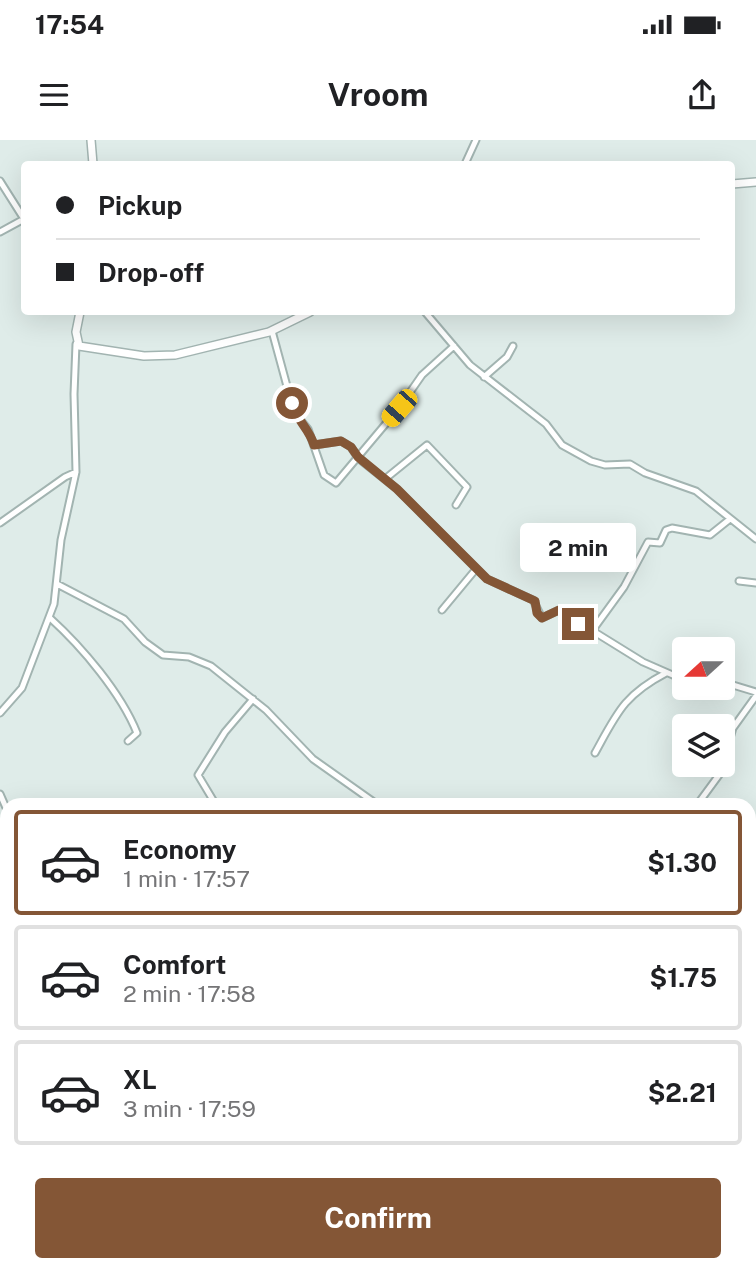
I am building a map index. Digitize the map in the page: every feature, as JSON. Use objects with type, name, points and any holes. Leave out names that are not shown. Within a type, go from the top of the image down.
[{"type":"street","points":[[92,140],[93,161]]},
{"type":"street","points":[[466,161],[476,140]]},
{"type":"street","points":[[0,181],[21,214]]},
{"type":"street","points":[[735,184],[756,182]]},
{"type":"street","points":[[0,232],[21,221]]},
{"type":"street","points":[[0,713],[22,688],[50,618],[57,584],[61,540],[76,472],[76,344],[80,315]]},
{"type":"street","points":[[76,344],[159,357],[205,349],[272,331],[304,315]]},
{"type":"street","points":[[428,315],[484,377],[548,426],[562,445],[605,465],[630,464],[645,473],[696,491],[756,539]]},
{"type":"street","points":[[272,331],[294,412],[309,429],[324,475],[332,482],[340,480],[422,375],[454,346]]},
{"type":"street","points":[[484,377],[507,357],[513,346]]},
{"type":"street","points":[[314,445],[341,441],[351,447],[358,457],[385,479],[476,569],[494,584],[533,600],[542,618],[559,610],[672,675]]},
{"type":"street","points":[[385,479],[427,445],[467,487],[456,505]]},
{"type":"street","points":[[0,523],[76,472]]},
{"type":"street","points":[[592,631],[617,598],[648,542],[660,543],[666,530],[672,528],[710,534],[730,519]]},
{"type":"street","points":[[442,610],[476,569]]},
{"type":"street","points":[[739,581],[756,583]]},
{"type":"street","points":[[57,584],[124,620],[145,642],[163,655],[197,659],[253,699],[313,759],[368,798]]},
{"type":"street","points":[[50,618],[67,633],[117,695],[137,733],[128,741]]},
{"type":"street","points":[[595,753],[616,712],[627,698],[666,673]]},
{"type":"street","points":[[702,798],[719,775],[733,728],[756,694],[735,686]]},
{"type":"street","points":[[212,798],[198,775],[225,732],[253,699]]},
{"type":"route","points":[[292,403],[298,419],[309,429],[314,445],[341,441],[351,447],[363,462],[397,489],[487,579],[535,601],[537,613],[542,618],[559,610],[578,624]]}]
